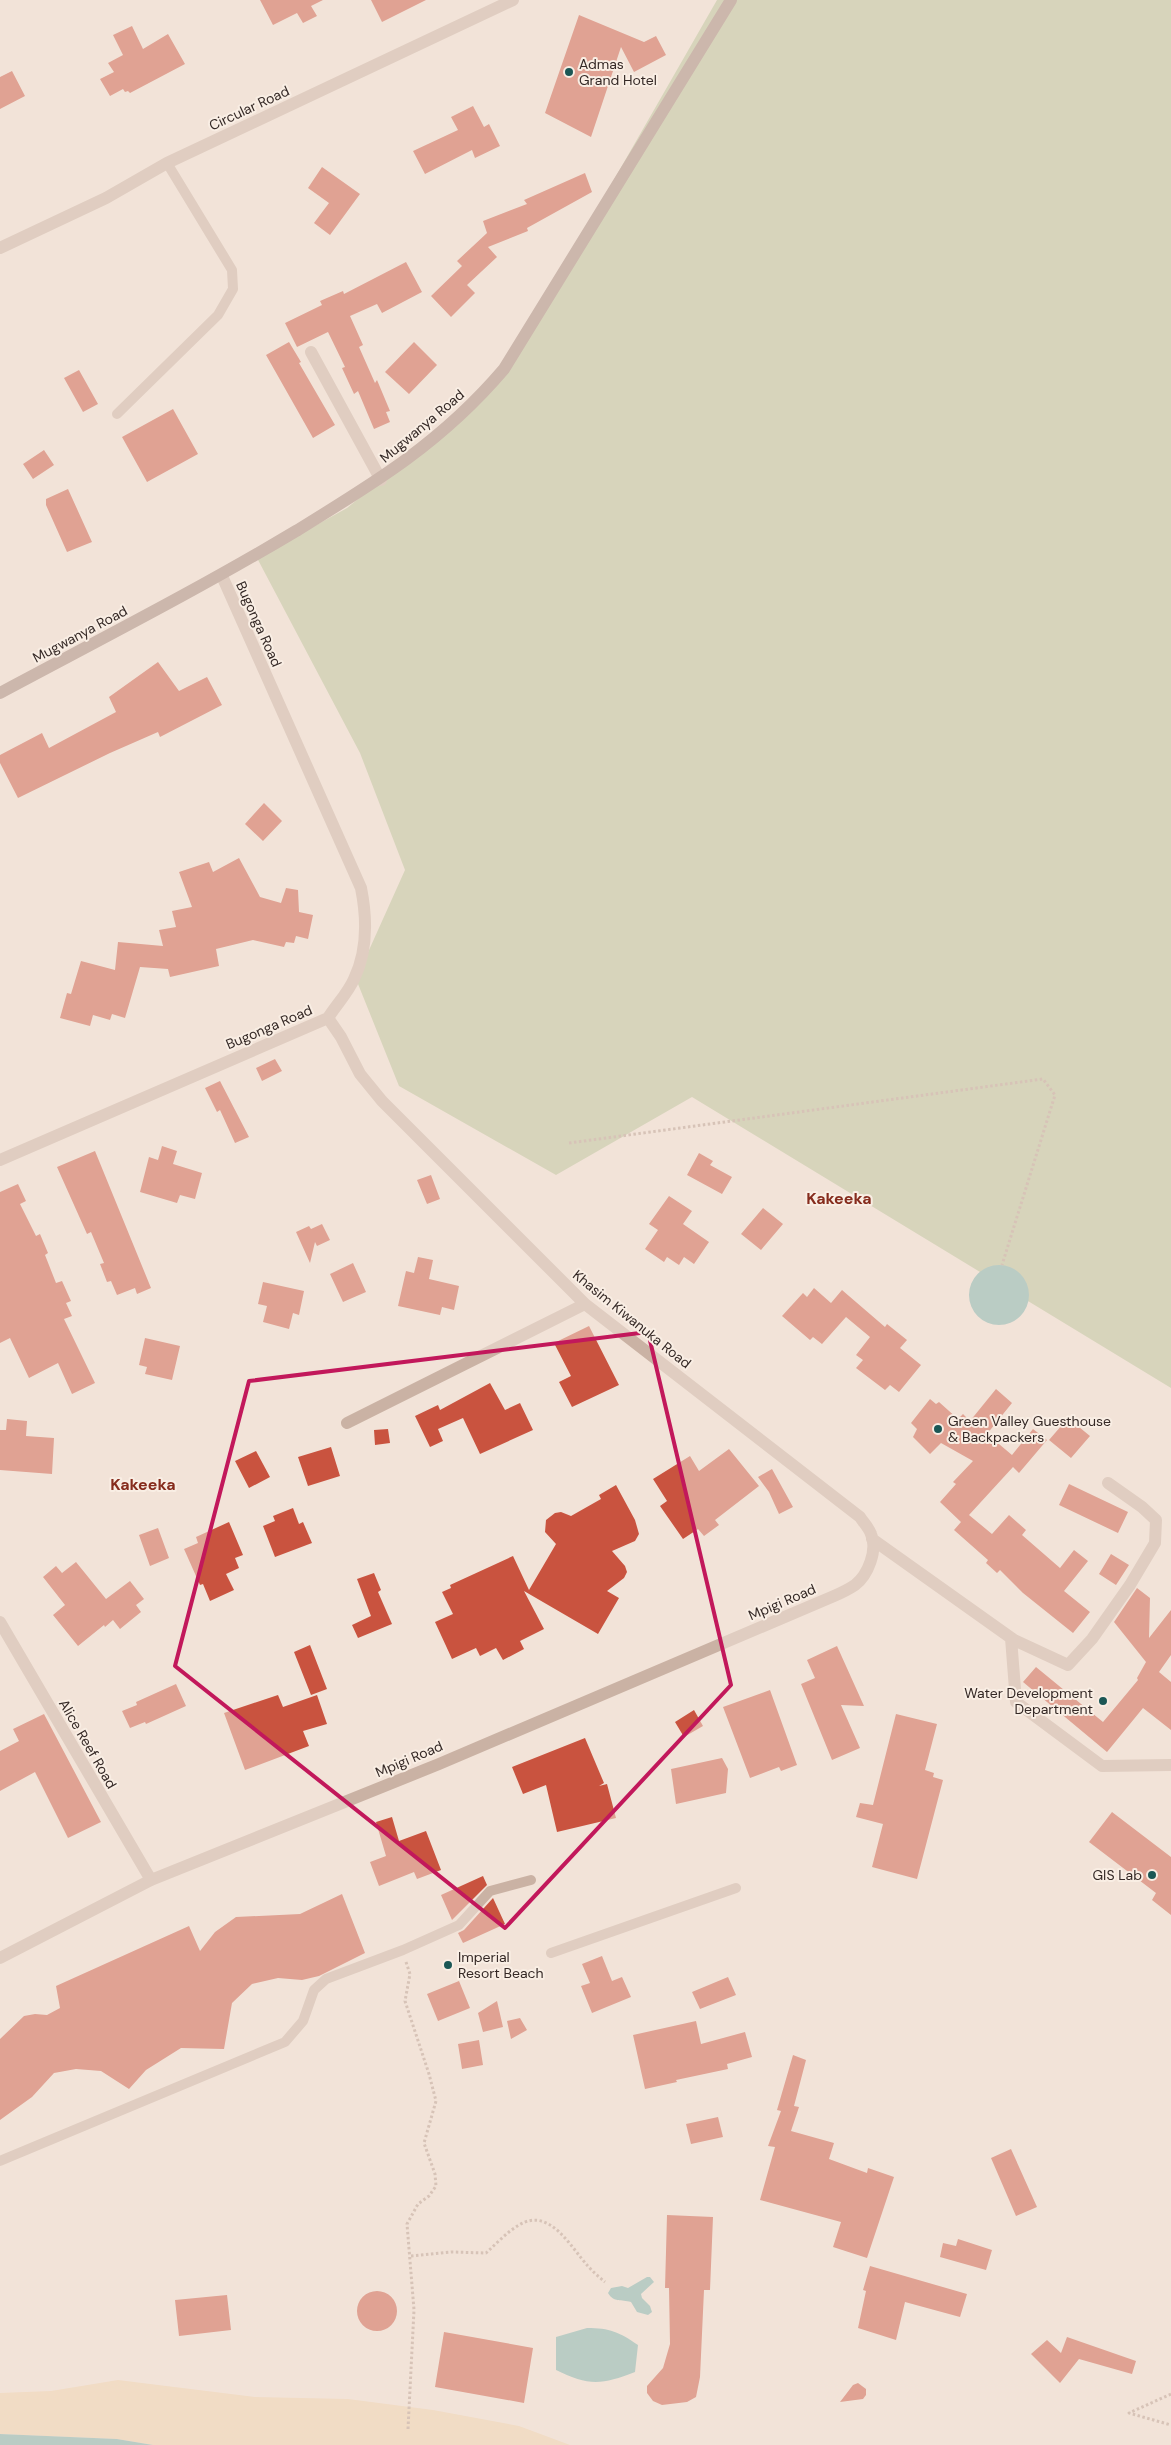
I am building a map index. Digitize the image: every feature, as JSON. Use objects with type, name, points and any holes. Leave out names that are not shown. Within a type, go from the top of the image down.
[{"type":"street","name":"Circular Road","points":[[0,248],[106,198],[167,163],[513,0]]},
{"type":"street","name":"Mugwanya Road","points":[[0,693],[222,576],[380,480],[446,429],[478,400],[504,369],[731,0]]},
{"type":"street","points":[[311,352],[380,480]]},
{"type":"street","name":"Bugonga Road","points":[[0,1160],[328,1018],[354,980],[363,950],[366,915],[361,888],[222,576]]},
{"type":"street","name":"Khasim Kiwanuka Road","points":[[328,1018],[341,1037],[360,1074],[382,1101],[585,1304],[860,1517],[871,1534],[872,1539]]},
{"type":"street","points":[[347,1423],[585,1304]]},
{"type":"street","points":[[872,1539],[1011,1638],[1068,1665],[1092,1639],[1130,1585],[1155,1543],[1156,1520],[1142,1507],[1108,1483]]},
{"type":"street","name":"Mpigi Road","points":[[0,1958],[150,1880],[413,1774],[834,1596],[856,1584],[868,1568],[872,1555],[872,1539]]},
{"type":"street","name":"Alice Reef Road","points":[[0,1622],[150,1880]]},
{"type":"street","points":[[1011,1638],[1016,1702],[1102,1766],[1171,1765]]},
{"type":"lane","points":[[117,414],[218,315],[233,289],[232,270],[167,163]]},
{"type":"lane","points":[[0,2161],[285,2042],[303,2021],[314,1990],[326,1979],[403,1950],[460,1924],[490,1891],[531,1880]]},
{"type":"lane","points":[[551,1953],[736,1888]]},
{"type":"path","points":[[569,1143],[1043,1078],[1055,1095],[1002,1265]]},
{"type":"path","points":[[403,1950],[410,1974],[405,2002],[436,2101],[424,2143],[435,2174],[436,2186],[429,2196],[418,2204],[407,2224],[414,2310],[408,2428]]},
{"type":"path","points":[[411,2256],[452,2252],[486,2253],[520,2224],[539,2220],[554,2226],[575,2249],[587,2266],[605,2282]]},
{"type":"path","points":[[1171,2394],[1129,2413],[1171,2425]]},
{"type":"highlighted area","points":[[648,1332],[731,1685],[505,1928],[175,1666],[249,1381]]},
{"type":"green space","points":[[717,0],[1171,0],[1171,1388],[692,1097],[556,1175],[399,1086],[356,979],[405,870],[360,753],[257,558],[347,508],[495,387]]},
{"type":"sand","points":[[118,2380],[255,2397],[348,2399],[433,2410],[519,2426],[570,2445],[153,2445],[117,2439],[0,2434],[0,2393],[51,2391]]},
{"type":"water","points":[[999,1265],[1011,1267],[1024,1278],[1029,1295],[1027,1307],[1016,1320],[999,1325],[987,1323],[974,1312],[969,1295],[971,1283],[982,1270]]},
{"type":"water","points":[[650,2277],[654,2282],[641,2294],[652,2312],[648,2315],[637,2312],[631,2302],[615,2299],[608,2293],[611,2288],[622,2286],[628,2288]]},
{"type":"water","points":[[587,2328],[614,2332],[638,2345],[635,2372],[595,2382],[577,2379],[556,2370],[556,2337]]},
{"type":"water","points":[[0,2434],[117,2439],[153,2445],[0,2445]]},
{"type":"building","points":[[260,0],[323,0],[311,6],[317,16],[303,23],[297,13],[273,25]]},
{"type":"building","points":[[371,0],[426,0],[382,22]]},
{"type":"building","points":[[579,15],[644,42],[656,36],[666,55],[634,72],[621,47],[591,137],[545,113]]},
{"type":"building","points":[[132,26],[143,49],[168,34],[185,64],[130,93],[128,91],[125,92],[123,89],[110,96],[100,79],[114,72],[108,63],[123,55],[113,35]]},
{"type":"building","points":[[12,71],[25,96],[0,109],[0,77]]},
{"type":"building","points":[[473,106],[484,127],[489,124],[500,146],[475,158],[472,150],[425,174],[413,151],[458,130],[451,117]]},
{"type":"building","points":[[322,167],[360,194],[330,235],[314,223],[329,203],[308,188]]},
{"type":"building","points":[[585,173],[592,192],[527,228],[528,231],[488,247],[497,257],[467,285],[475,293],[451,317],[431,296],[462,266],[457,261],[487,233],[483,221],[527,204],[524,200]]},
{"type":"building","points":[[406,262],[422,292],[382,313],[377,304],[350,316],[363,345],[359,347],[375,383],[377,380],[390,411],[386,412],[390,422],[374,429],[358,391],[354,394],[342,368],[345,367],[328,332],[297,347],[285,323],[322,305],[320,301],[343,291],[344,294]]},
{"type":"building","points":[[289,342],[335,425],[313,438],[266,355]]},
{"type":"building","points":[[414,342],[437,365],[409,394],[385,372]]},
{"type":"building","points":[[79,370],[98,404],[83,412],[64,378]]},
{"type":"building","points":[[173,409],[198,454],[147,482],[122,437]]},
{"type":"building","points":[[44,450],[54,465],[33,479],[23,464]]},
{"type":"building","points":[[68,489],[92,542],[67,552],[46,505],[46,499]]},
{"type":"building","points":[[158,662],[179,691],[207,677],[222,705],[160,737],[158,732],[18,798],[0,763],[0,755],[42,733],[49,748],[116,712],[109,697]]},
{"type":"building","points":[[264,803],[282,821],[263,841],[245,824]]},
{"type":"building","points":[[239,858],[260,897],[281,903],[286,888],[298,890],[299,912],[313,915],[308,939],[296,936],[294,943],[286,942],[284,947],[253,940],[216,949],[219,966],[170,977],[168,969],[140,967],[125,1018],[112,1014],[110,1020],[93,1015],[90,1026],[60,1018],[67,993],[71,994],[81,961],[115,970],[118,942],[163,946],[159,930],[176,927],[172,911],[192,907],[179,872],[209,862],[213,872]]},
{"type":"building","points":[[275,1059],[282,1071],[262,1081],[256,1068]]},
{"type":"building","points":[[220,1081],[249,1137],[235,1143],[220,1110],[217,1112],[205,1088]]},
{"type":"building","points":[[162,1146],[177,1151],[173,1164],[202,1173],[195,1199],[180,1195],[177,1203],[140,1192],[149,1157],[158,1160]]},
{"type":"building","points":[[95,1151],[151,1288],[137,1294],[135,1288],[117,1295],[111,1281],[107,1282],[100,1264],[104,1263],[91,1232],[87,1234],[57,1167]]},
{"type":"building","points":[[699,1153],[713,1161],[710,1165],[732,1177],[722,1194],[687,1175]]},
{"type":"building","points":[[431,1175],[440,1199],[427,1204],[417,1180]]},
{"type":"building","points":[[18,1184],[26,1201],[20,1204],[36,1236],[40,1234],[48,1253],[45,1255],[56,1283],[62,1281],[71,1301],[66,1303],[72,1316],[64,1319],[95,1383],[72,1394],[58,1363],[29,1378],[10,1338],[0,1343],[0,1192]]},
{"type":"building","points":[[669,1196],[692,1211],[683,1224],[709,1242],[694,1264],[684,1257],[679,1265],[667,1257],[664,1262],[645,1249],[658,1230],[649,1224]]},
{"type":"building","points":[[763,1208],[783,1224],[761,1250],[741,1234]]},
{"type":"building","points":[[322,1224],[330,1240],[317,1246],[315,1242],[310,1263],[296,1232],[309,1226],[311,1229]]},
{"type":"building","points":[[418,1257],[433,1260],[429,1279],[459,1286],[454,1310],[442,1307],[440,1315],[398,1306],[406,1271],[414,1273]]},
{"type":"building","points":[[353,1263],[366,1292],[343,1302],[330,1274]]},
{"type":"building","points":[[263,1282],[304,1291],[299,1315],[293,1313],[289,1329],[263,1322],[267,1306],[258,1304]]},
{"type":"building","points":[[814,1288],[831,1303],[842,1290],[885,1327],[887,1324],[907,1340],[900,1348],[921,1365],[899,1392],[890,1385],[885,1390],[856,1368],[863,1360],[856,1355],[870,1337],[846,1317],[822,1344],[813,1337],[810,1340],[782,1316],[803,1293],[807,1297]]},
{"type":"building","points":[[589,1326],[619,1385],[572,1407],[559,1382],[571,1376],[554,1343]]},
{"type":"building","points":[[145,1338],[180,1346],[172,1380],[145,1374],[147,1367],[139,1365]]},
{"type":"building","points":[[490,1383],[505,1410],[520,1403],[533,1430],[480,1454],[463,1418],[438,1429],[443,1441],[430,1447],[415,1416],[438,1405],[440,1410]]},
{"type":"building","points":[[996,1389],[1012,1403],[987,1434],[1012,1455],[1033,1429],[1047,1440],[1019,1473],[1013,1467],[969,1515],[992,1534],[1009,1515],[1026,1530],[1022,1535],[1060,1568],[1074,1550],[1088,1561],[1064,1591],[1090,1612],[1073,1633],[1023,1593],[1000,1570],[997,1573],[986,1563],[988,1560],[954,1530],[961,1522],[940,1502],[956,1484],[953,1482],[973,1461],[941,1443],[930,1454],[913,1437],[917,1429],[911,1423],[930,1399],[936,1404],[939,1402],[958,1419],[963,1414],[970,1421]]},
{"type":"building","points":[[1068,1418],[1090,1436],[1071,1458],[1049,1440]]},
{"type":"building","points":[[7,1419],[27,1421],[26,1436],[54,1438],[52,1474],[0,1470],[0,1430],[6,1430]]},
{"type":"building","points":[[388,1429],[390,1443],[375,1445],[374,1430]]},
{"type":"building","points":[[331,1447],[340,1476],[308,1486],[298,1457]]},
{"type":"building","points":[[729,1449],[759,1486],[715,1520],[719,1525],[704,1536],[698,1529],[683,1539],[660,1506],[667,1501],[653,1479],[690,1456],[699,1471]]},
{"type":"building","points":[[256,1451],[270,1477],[249,1488],[235,1461]]},
{"type":"building","points":[[772,1469],[793,1507],[779,1514],[769,1492],[758,1477]]},
{"type":"building","points":[[1069,1484],[1128,1512],[1118,1533],[1059,1505]]},
{"type":"building","points":[[616,1485],[635,1520],[639,1534],[635,1541],[612,1551],[625,1566],[627,1572],[624,1578],[607,1591],[619,1598],[598,1634],[524,1591],[544,1629],[520,1641],[524,1649],[503,1660],[496,1648],[480,1656],[476,1648],[452,1659],[435,1622],[453,1614],[442,1592],[451,1588],[450,1585],[513,1556],[529,1590],[556,1544],[545,1532],[546,1520],[555,1513],[561,1512],[571,1516],[601,1499],[599,1495]]},
{"type":"building","points":[[293,1508],[299,1524],[303,1522],[312,1543],[275,1557],[263,1526],[275,1521],[273,1516]]},
{"type":"building","points":[[229,1522],[243,1555],[235,1558],[239,1568],[226,1574],[234,1590],[210,1601],[203,1584],[200,1585],[184,1549],[198,1543],[196,1537]]},
{"type":"building","points":[[158,1528],[169,1558],[150,1566],[139,1535]]},
{"type":"building","points":[[1111,1554],[1129,1565],[1116,1585],[1099,1574]]},
{"type":"building","points":[[76,1562],[106,1599],[130,1581],[144,1599],[136,1605],[141,1612],[120,1629],[113,1620],[78,1646],[53,1615],[65,1605],[43,1577],[56,1566],[62,1573]]},
{"type":"building","points":[[374,1573],[381,1590],[378,1592],[392,1624],[358,1638],[352,1625],[371,1616],[357,1579]]},
{"type":"building","points":[[1137,1588],[1150,1598],[1149,1638],[1171,1610],[1171,1655],[1159,1672],[1171,1682],[1171,1730],[1143,1708],[1107,1752],[1023,1682],[1036,1667],[1103,1722],[1138,1680],[1137,1678],[1146,1662],[1114,1622]]},
{"type":"building","points":[[310,1645],[327,1689],[311,1695],[294,1652]]},
{"type":"building","points":[[837,1646],[864,1706],[841,1705],[860,1748],[832,1760],[801,1684],[815,1678],[807,1660]]},
{"type":"building","points":[[176,1684],[186,1706],[146,1724],[145,1722],[130,1728],[122,1711],[137,1705],[136,1702]]},
{"type":"building","points":[[770,1690],[797,1765],[781,1771],[779,1767],[750,1778],[723,1707]]},
{"type":"building","points":[[278,1695],[283,1707],[317,1695],[327,1724],[303,1731],[309,1746],[245,1770],[224,1713]]},
{"type":"building","points":[[694,1710],[703,1726],[684,1737],[675,1722]]},
{"type":"building","points":[[44,1714],[101,1822],[68,1838],[35,1772],[0,1791],[0,1751],[19,1741],[13,1729]]},
{"type":"building","points":[[896,1714],[937,1724],[925,1770],[934,1773],[933,1777],[943,1780],[917,1879],[872,1867],[883,1824],[856,1817],[860,1803],[873,1805]]},
{"type":"building","points":[[585,1738],[604,1783],[599,1786],[607,1784],[616,1818],[557,1832],[546,1785],[523,1794],[512,1767]]},
{"type":"building","points":[[722,1758],[728,1769],[726,1793],[676,1804],[671,1769]]},
{"type":"building","name":"GIS Lab","points":[[1112,1812],[1171,1857],[1171,1915],[1152,1900],[1156,1893],[1089,1842]]},
{"type":"building","points":[[392,1817],[399,1841],[426,1831],[441,1870],[417,1879],[414,1872],[379,1886],[370,1862],[386,1856],[376,1822]]},
{"type":"building","points":[[483,1876],[487,1885],[452,1920],[441,1895]]},
{"type":"building","points":[[342,1894],[365,1953],[319,1976],[302,1980],[278,1978],[252,1984],[232,2003],[224,2049],[181,2048],[146,2070],[129,2089],[101,2071],[76,2069],[54,2073],[32,2097],[0,2120],[0,2039],[24,2016],[35,2014],[47,2015],[60,2008],[56,1986],[189,1926],[200,1951],[215,1932],[236,1917],[300,1914]]},
{"type":"building","points":[[493,1898],[505,1924],[463,1943],[458,1933],[464,1930]]},
{"type":"building","points":[[602,1956],[612,1981],[622,1977],[631,1997],[592,2013],[581,1986],[590,1983],[582,1964]]},
{"type":"building","points":[[728,1977],[736,1995],[700,2009],[692,1992]]},
{"type":"building","points":[[459,1981],[470,2008],[438,2021],[427,1994]]},
{"type":"building","points":[[497,2001],[503,2027],[483,2032],[478,2013]]},
{"type":"building","points":[[520,2018],[527,2030],[511,2039],[507,2021]]},
{"type":"building","points":[[696,2021],[701,2044],[745,2032],[752,2057],[727,2064],[728,2069],[645,2089],[633,2035]]},
{"type":"building","points":[[479,2040],[483,2065],[462,2069],[458,2044]]},
{"type":"building","points":[[793,2055],[806,2060],[794,2106],[799,2107],[791,2131],[834,2143],[829,2159],[867,2173],[868,2168],[894,2177],[867,2258],[833,2247],[841,2222],[760,2200],[775,2147],[768,2146],[781,2111],[777,2110]]},
{"type":"building","points":[[718,2117],[723,2137],[691,2144],[686,2124]]},
{"type":"building","points":[[1011,2149],[1037,2207],[1016,2216],[991,2158]]},
{"type":"building","points":[[667,2215],[713,2217],[710,2290],[704,2290],[700,2377],[696,2397],[687,2402],[662,2405],[653,2401],[647,2393],[647,2386],[663,2368],[670,2344],[669,2288],[665,2288]]},
{"type":"building","points":[[958,2239],[992,2250],[986,2270],[940,2257],[943,2243],[956,2246]]},
{"type":"building","points":[[870,2266],[967,2294],[960,2317],[905,2302],[896,2340],[858,2328],[866,2291],[863,2290]]},
{"type":"building","points":[[381,2291],[388,2294],[394,2300],[397,2311],[396,2319],[388,2328],[381,2331],[373,2331],[366,2328],[358,2319],[357,2307],[360,2300],[369,2292]]},
{"type":"building","points":[[227,2295],[231,2330],[179,2336],[175,2300]]},
{"type":"building","points":[[444,2332],[533,2348],[524,2403],[435,2387]]},
{"type":"building","points":[[1067,2337],[1136,2361],[1132,2374],[1079,2359],[1060,2383],[1031,2354],[1047,2340],[1061,2353]]},
{"type":"building","points":[[858,2383],[866,2389],[866,2395],[863,2399],[840,2402],[853,2385]]},
{"type":"place","name":"Admas Grand Hotel","points":[[569,72]]},
{"type":"place","name":"Green Valley Guesthouse & Backpackers","points":[[938,1429]]},
{"type":"place","name":"Water Development Department","points":[[1103,1701]]},
{"type":"place","name":"GIS Lab","points":[[1152,1875]]},
{"type":"place","name":"Imperial Resort Beach","points":[[448,1965]]},
{"type":"district","name":"Kakeeka","points":[[839,1198]]},
{"type":"district","name":"Kakeeka","points":[[143,1484]]}]
